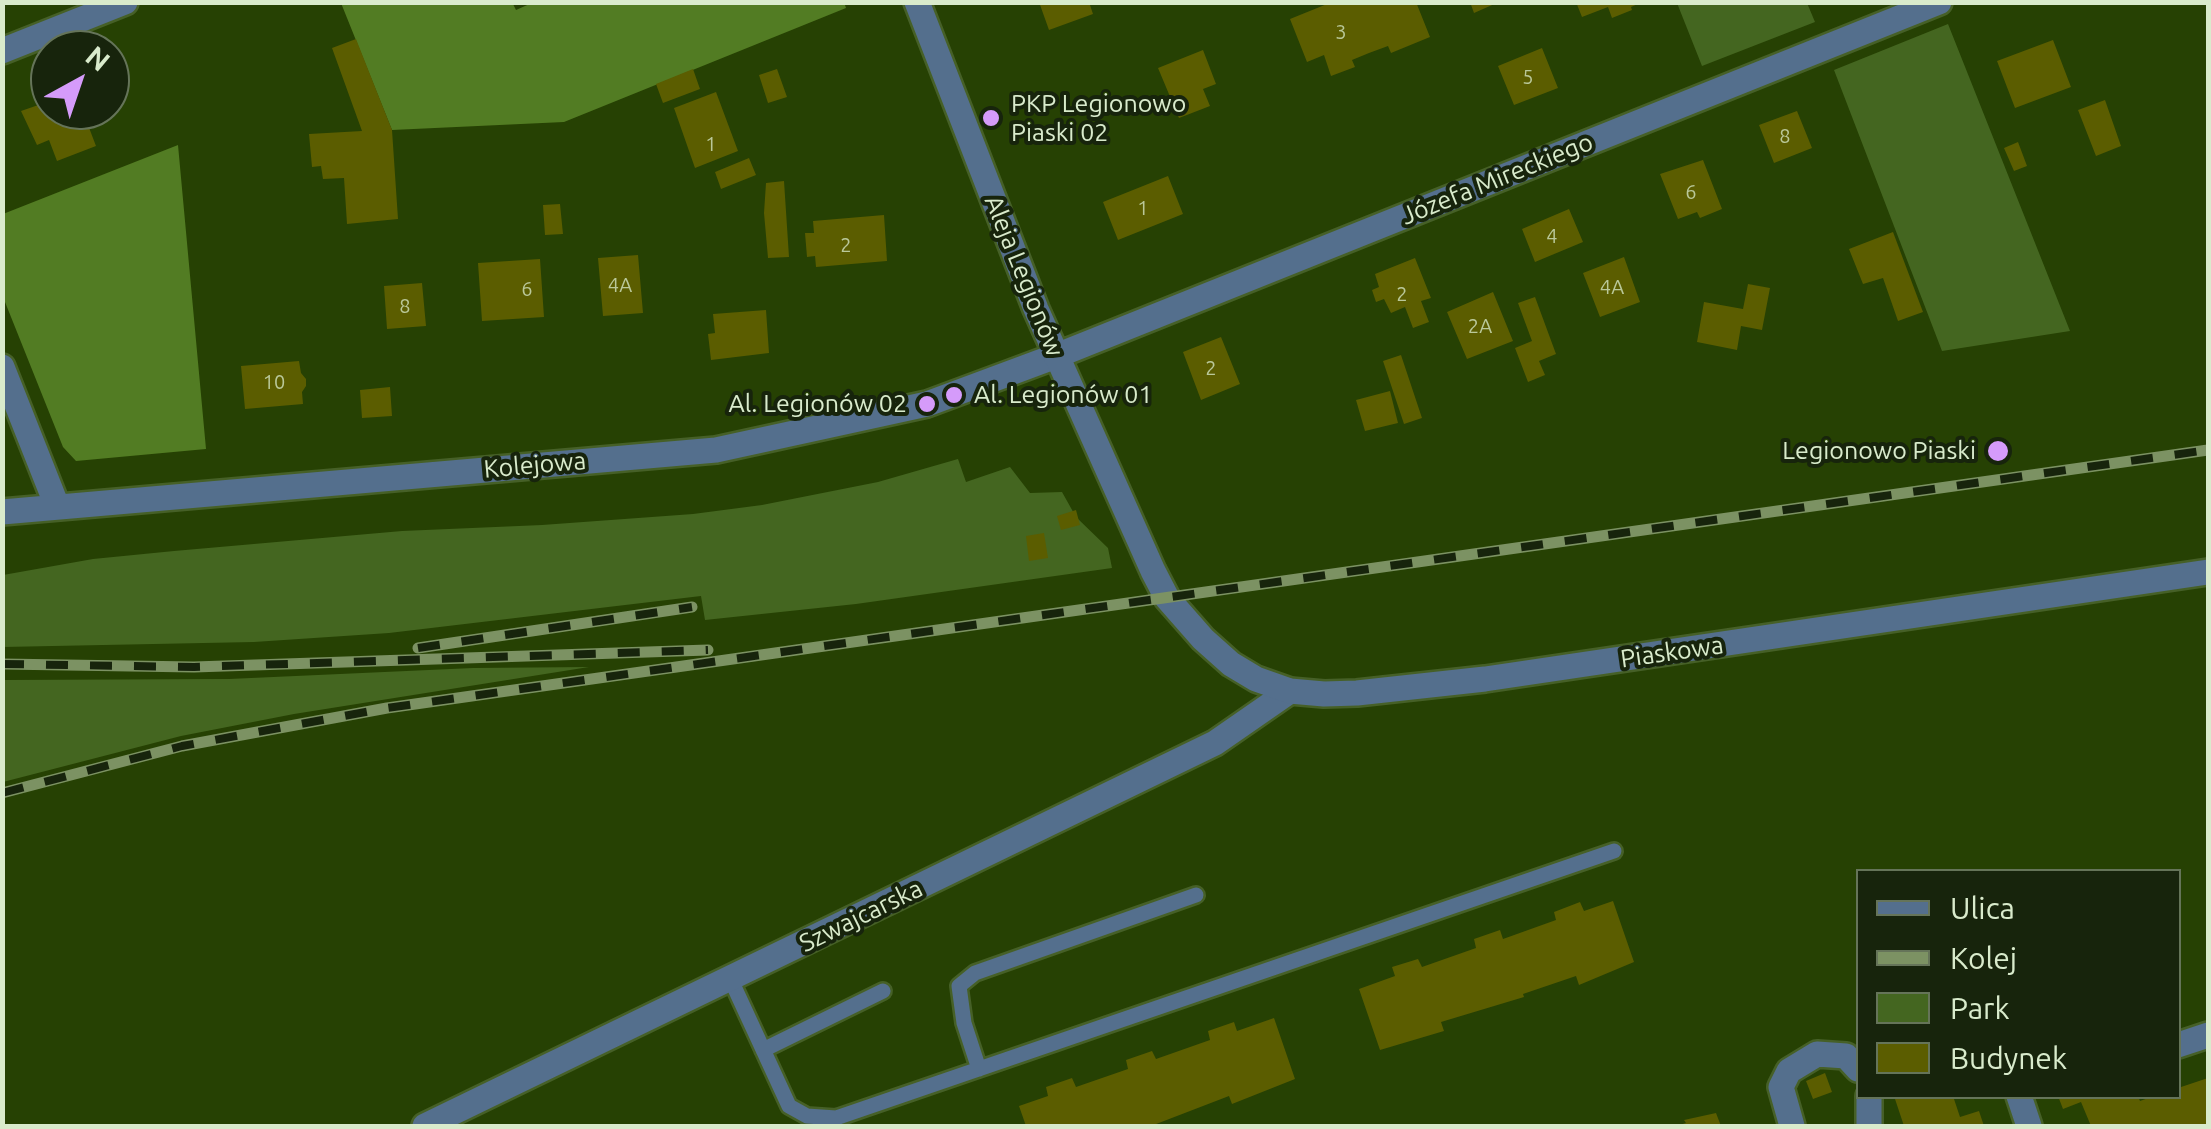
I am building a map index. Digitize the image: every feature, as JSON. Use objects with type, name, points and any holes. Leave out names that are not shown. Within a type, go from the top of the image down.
[{"type":"street","points":[[2,51],[125,2]]},
{"type":"street","name":"Aleja Legionów","points":[[917,2],[1056,356],[1167,598]]},
{"type":"street","name":"Józefa Mireckiego","points":[[1056,356],[1931,4]]},
{"type":"street","name":"Kolejowa","points":[[2,512],[716,450],[927,404],[1056,356]]},
{"type":"street","points":[[2,366],[56,506]]},
{"type":"street","name":"Piaskowa","points":[[1167,598],[1203,639],[1231,664],[1256,678],[1290,691],[1356,694],[1485,679],[2208,572]]},
{"type":"street","name":"Szwajcarska","points":[[425,1126],[1215,743],[1290,691]]},
{"type":"street","points":[[2181,1044],[2208,1035]]},
{"type":"street","points":[[1792,1126],[1781,1087],[1789,1071],[1817,1054],[1846,1056],[1856,1067]]},
{"type":"street","points":[[1868,1099],[1869,1126]]},
{"type":"street","points":[[2019,1099],[2029,1126]]},
{"type":"lane","points":[[730,980],[790,1106],[807,1116],[836,1118],[1614,851]]},
{"type":"lane","points":[[979,1069],[964,1023],[959,986],[976,973],[1196,895]]},
{"type":"lane","points":[[764,1050],[883,991]]},
{"type":"green space","points":[[512,2],[516,10],[534,2],[844,2],[846,8],[564,122],[392,130],[341,3]]},
{"type":"green space","points":[[1677,3],[1807,3],[1815,22],[1702,66]]},
{"type":"green space","points":[[1948,24],[2070,331],[1942,351],[1834,70]]},
{"type":"green space","points":[[178,145],[206,449],[76,461],[63,447],[3,297],[3,214]]},
{"type":"green space","points":[[958,459],[966,482],[1010,467],[1030,493],[1062,492],[1076,517],[1108,548],[1112,568],[856,604],[705,620],[701,596],[389,633],[254,642],[3,647],[3,575],[93,559],[174,551],[402,531],[693,514],[878,482]]},
{"type":"green space","points":[[589,667],[181,736],[3,782],[3,680],[229,679]]},
{"type":"building","points":[[1039,2],[1089,2],[1093,14],[1049,30]]},
{"type":"building","points":[[1332,2],[1416,2],[1430,37],[1391,53],[1388,46],[1369,53],[1352,60],[1355,67],[1331,76],[1324,55],[1307,62],[1290,19]]},
{"type":"building","points":[[1470,2],[1499,2],[1474,13]]},
{"type":"building","points":[[1576,2],[1640,3],[1612,18],[1608,7],[1582,17]]},
{"type":"building","points":[[356,39],[392,130],[398,219],[347,224],[344,178],[323,179],[321,166],[312,167],[309,134],[362,131],[332,48]]},
{"type":"building","points":[[2053,40],[2071,87],[2015,108],[1997,61]]},
{"type":"building","points":[[1542,48],[1558,88],[1514,105],[1498,66]]},
{"type":"building","points":[[1203,50],[1216,84],[1203,89],[1210,106],[1179,118],[1158,68]]},
{"type":"building","points":[[693,69],[700,89],[663,103],[656,84]]},
{"type":"building","points":[[777,69],[787,97],[768,103],[759,75]]},
{"type":"building","points":[[716,92],[738,151],[695,168],[674,108]]},
{"type":"building","points":[[2105,100],[2121,146],[2096,156],[2078,110]]},
{"type":"building","points":[[30,108],[30,130],[90,130],[96,146],[57,161],[49,140],[37,145],[21,111]]},
{"type":"building","points":[[1797,111],[1812,148],[1774,163],[1759,125]]},
{"type":"building","points":[[2018,142],[2027,166],[2014,171],[2004,148]]},
{"type":"building","points":[[749,158],[756,175],[721,189],[715,172]]},
{"type":"building","points":[[1703,160],[1722,209],[1700,218],[1697,212],[1678,219],[1660,174]]},
{"type":"building","points":[[1168,176],[1183,214],[1118,240],[1103,202]]},
{"type":"building","points":[[784,181],[789,257],[768,258],[766,183]]},
{"type":"building","points":[[560,204],[563,234],[545,235],[543,205]]},
{"type":"building","points":[[1569,209],[1583,242],[1535,262],[1522,229]]},
{"type":"building","points":[[884,215],[887,261],[816,267],[815,256],[807,257],[805,233],[814,233],[813,221]]},
{"type":"building","points":[[1893,232],[1923,312],[1898,321],[1883,278],[1863,284],[1849,249]]},
{"type":"building","points":[[638,255],[643,313],[603,316],[598,258]]},
{"type":"building","points":[[1624,257],[1640,302],[1600,317],[1583,273]]},
{"type":"building","points":[[1415,258],[1431,298],[1421,301],[1429,322],[1413,328],[1405,307],[1391,313],[1384,299],[1376,302],[1372,290],[1379,287],[1375,274]]},
{"type":"building","points":[[540,259],[544,317],[482,321],[478,263]]},
{"type":"building","points":[[422,283],[426,326],[387,329],[384,286]]},
{"type":"building","points":[[1748,284],[1770,288],[1762,330],[1741,326],[1737,350],[1697,342],[1704,302],[1743,309]]},
{"type":"building","points":[[1493,292],[1513,341],[1467,359],[1447,312]]},
{"type":"building","points":[[1535,297],[1556,354],[1539,361],[1545,375],[1528,382],[1515,348],[1532,341],[1518,303]]},
{"type":"building","points":[[766,310],[769,353],[711,360],[708,334],[715,333],[713,314]]},
{"type":"building","points":[[1221,337],[1240,384],[1201,400],[1183,352]]},
{"type":"building","points":[[1401,355],[1422,418],[1404,424],[1383,361]]},
{"type":"building","points":[[299,361],[306,379],[303,404],[245,409],[241,366]]},
{"type":"building","points":[[390,387],[392,416],[362,418],[360,390]]},
{"type":"building","points":[[1390,391],[1398,423],[1365,431],[1356,400]]},
{"type":"building","points":[[1076,510],[1080,525],[1061,530],[1057,516]]},
{"type":"building","points":[[1044,533],[1048,558],[1029,561],[1026,536]]},
{"type":"building","points":[[1613,901],[1634,962],[1579,985],[1576,976],[1523,994],[1524,997],[1441,1022],[1444,1031],[1380,1050],[1359,989],[1395,976],[1392,967],[1418,959],[1422,967],[1476,948],[1474,939],[1500,930],[1503,939],[1556,920],[1554,912],[1580,902],[1584,911]]},
{"type":"building","points":[[1274,1018],[1295,1079],[1232,1104],[1229,1096],[1151,1126],[1026,1126],[1019,1106],[1048,1096],[1046,1087],[1072,1078],[1076,1087],[1128,1069],[1126,1060],[1152,1051],[1156,1059],[1210,1040],[1208,1031],[1234,1022],[1237,1031]]},
{"type":"building","points":[[1825,1073],[1832,1092],[1813,1099],[1806,1081]]},
{"type":"building","points":[[2208,1078],[2208,1126],[2091,1126],[2081,1102],[2063,1109],[2059,1099],[2181,1099],[2181,1087]]},
{"type":"building","points":[[1895,1099],[1954,1099],[1960,1117],[1979,1111],[1984,1126],[1904,1126]]},
{"type":"building","points":[[1716,1113],[1721,1126],[1676,1126],[1686,1123],[1684,1120]]},
{"type":"railway","points":[[2,793],[182,746],[387,708],[2208,450]]},
{"type":"railway","points":[[418,648],[692,607]]},
{"type":"railway","points":[[2,664],[194,667],[708,650]]},
{"type":"place","name":"PKP Legionowo Piaski 02","points":[[991,118]]},
{"type":"place","name":"Al. Legionów 01","points":[[954,395]]},
{"type":"place","name":"Al. Legionów 02","points":[[927,404]]},
{"type":"place","name":"Legionowo Piaski","points":[[1998,451]]}]
